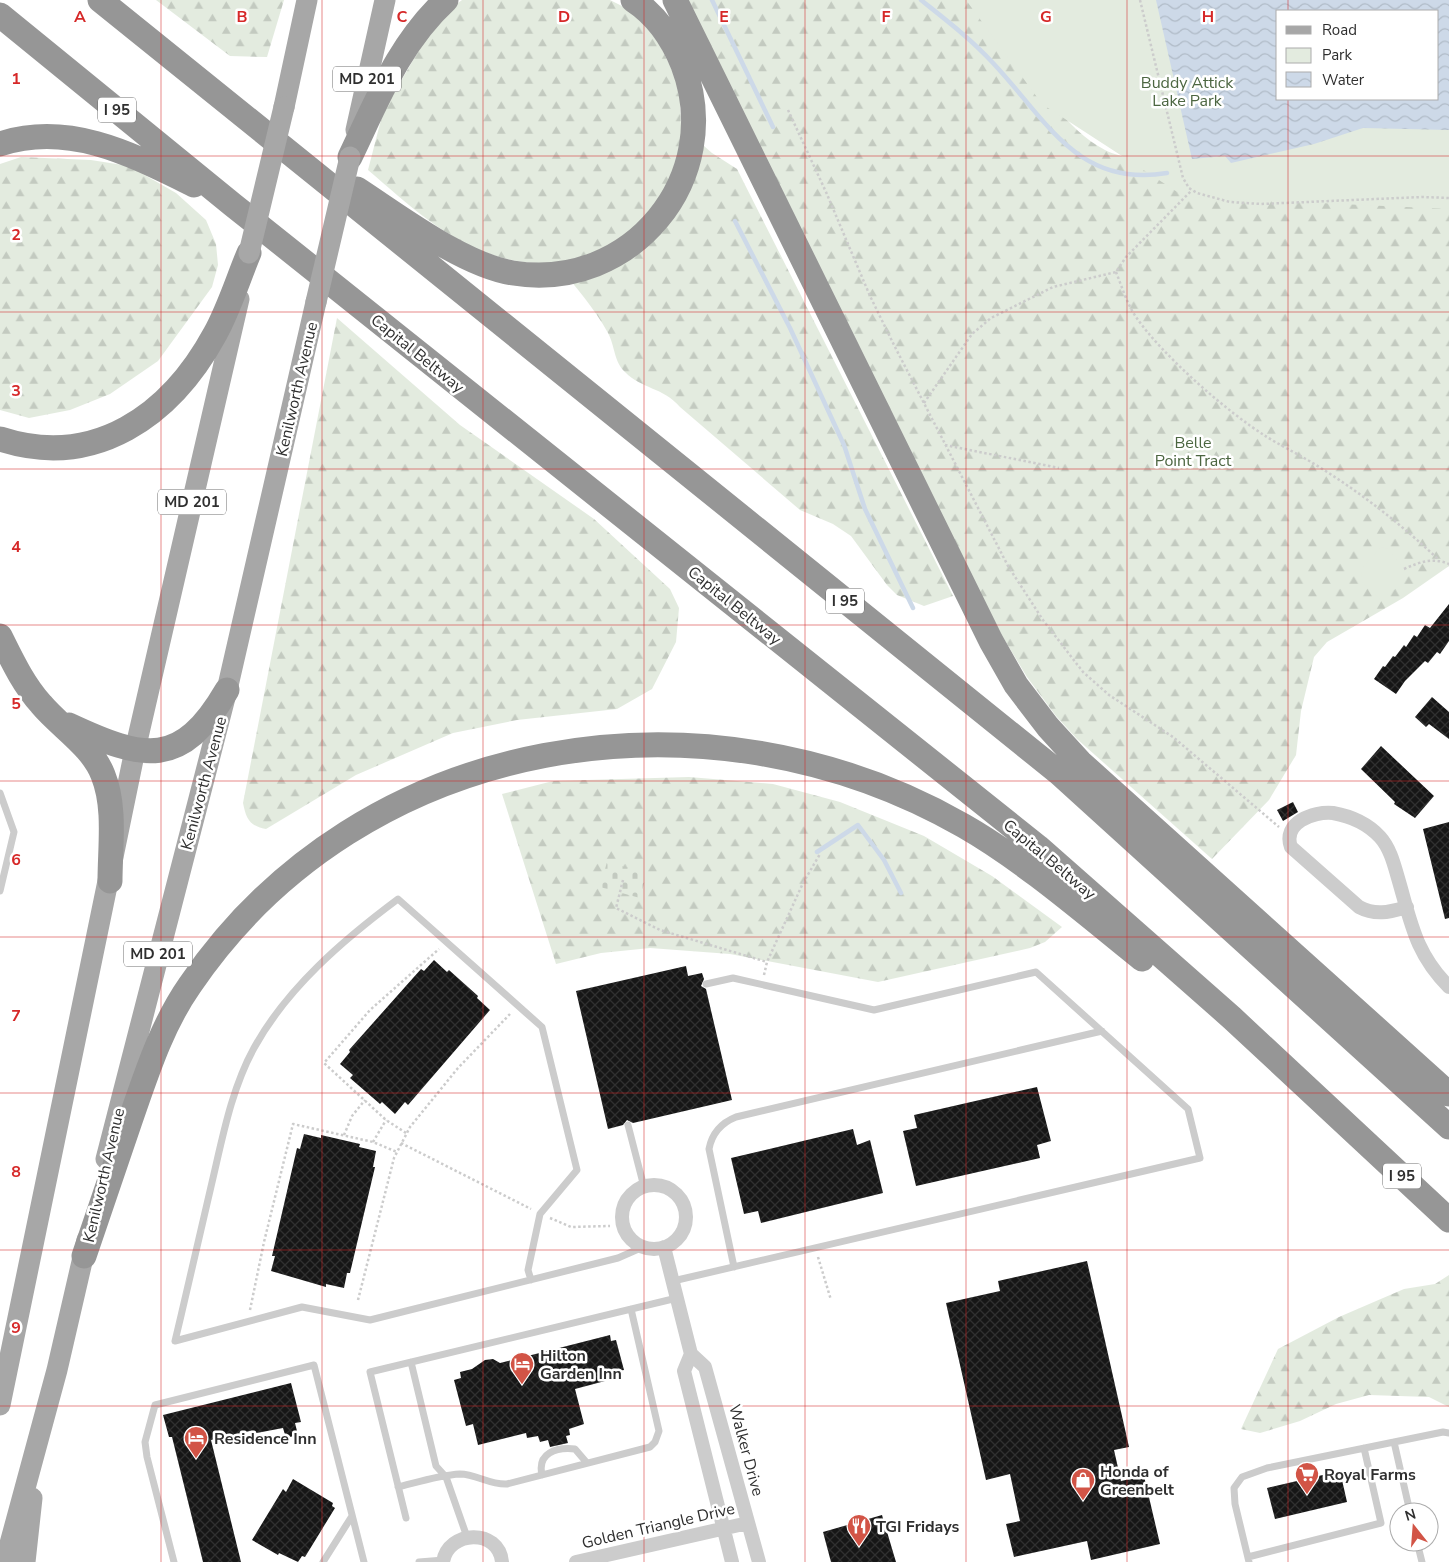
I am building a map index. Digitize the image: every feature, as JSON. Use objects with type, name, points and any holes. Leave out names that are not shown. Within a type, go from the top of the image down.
[{"type":"highway","name":"I 95","points":[[100,0],[1059,773],[1449,1127]]},
{"type":"highway","points":[[350,157],[398,58],[420,25],[446,0]]},
{"type":"highway","points":[[222,98],[432,238],[484,264],[512,273],[544,276],[576,270],[606,260],[636,242],[658,221],[676,194],[688,162],[694,134],[693,106],[688,78],[678,53],[662,28],[642,6],[633,0]]},
{"type":"highway","points":[[675,0],[964,588],[1016,686],[1048,727],[1080,762],[1449,1094]]},
{"type":"highway","name":"Capital Beltway","points":[[0,15],[233,205],[1038,848],[1218,1005],[1356,1131],[1449,1220]]},
{"type":"highway","points":[[0,144],[16,138],[47,135],[87,140],[131,154],[233,205]]},
{"type":"highway","points":[[0,439],[17,445],[48,448],[77,446],[109,439],[136,424],[165,400],[192,370],[216,333],[249,253]]},
{"type":"highway","points":[[0,636],[28,687],[94,758],[103,773],[110,805],[110,881]]},
{"type":"highway","points":[[56,719],[93,736],[135,750],[159,751],[178,745],[196,733],[213,714],[227,690]]},
{"type":"highway","points":[[84,1256],[151,1060],[162,1035],[188,988],[242,918],[274,886],[311,856],[347,831],[386,808],[425,790],[476,772],[526,759],[572,751],[624,746],[680,746],[744,751],[791,759],[861,780],[902,796],[964,825],[1005,852],[1134,952],[1356,1131]]},
{"type":"main road","name":"MD 201","points":[[0,1405],[110,881],[135,750],[307,0]]},
{"type":"main road","name":"Kenilworth Avenue","points":[[5,1562],[84,1256],[123,1090],[227,690],[385,0]]},
{"type":"main road","points":[[25,1562],[30,1529],[35,1450]]},
{"type":"street","points":[[1407,907],[1376,913],[1359,907],[1291,847],[1290,836],[1294,826],[1301,820],[1320,814],[1339,814],[1360,821],[1380,838],[1388,849],[1424,956],[1434,972],[1449,987]]},
{"type":"street","points":[[659,1185],[668,1188],[682,1200],[686,1218],[681,1234],[676,1240],[664,1247],[643,1247],[630,1238],[624,1228],[622,1216],[628,1198],[644,1187],[659,1185]]},
{"type":"street","name":"Walker Drive","points":[[664,1247],[691,1354],[705,1367],[759,1562]]},
{"type":"street","name":"Walker Drive","points":[[691,1354],[684,1371],[732,1562]]},
{"type":"street","name":"Golden Triangle Drive","points":[[576,1562],[748,1523]]},
{"type":"street","points":[[444,1561],[446,1552],[454,1543],[467,1537],[477,1536],[487,1539],[499,1551],[502,1562]]},
{"type":"lane","points":[[0,793],[14,832],[0,891]]},
{"type":"lane","points":[[531,1280],[528,1270],[540,1214],[577,1170],[542,1027],[398,899],[330,953],[289,999],[253,1049],[236,1088],[225,1128],[175,1341],[302,1307],[370,1320],[531,1280],[618,1258],[643,1247]]},
{"type":"lane","points":[[673,1281],[1200,1158],[1188,1109],[1036,972],[874,1010],[733,978],[706,984]]},
{"type":"lane","points":[[734,1267],[709,1148],[714,1134],[725,1123],[736,1117],[1102,1031]]},
{"type":"lane","points":[[628,1125],[644,1187]]},
{"type":"lane","points":[[406,1518],[370,1372],[677,1298]]},
{"type":"lane","points":[[398,1487],[434,1478],[462,1474],[497,1485],[650,1447],[655,1442],[659,1431],[631,1309]]},
{"type":"lane","points":[[411,1362],[436,1466],[446,1477],[467,1537]]},
{"type":"lane","points":[[174,1562],[147,1458],[145,1442],[155,1404],[314,1365],[364,1562]]},
{"type":"lane","points":[[1364,1448],[1381,1523],[1248,1559],[1235,1504],[1234,1488],[1242,1477],[1267,1468],[1364,1448],[1443,1432],[1449,1433]]},
{"type":"lane","points":[[1394,1442],[1408,1502]]},
{"type":"lane","points":[[542,1475],[540,1464],[542,1459],[551,1452],[575,1449],[587,1463]]},
{"type":"lane","points":[[323,1562],[352,1516]]},
{"type":"lane","points":[[419,1562],[444,1561]]},
{"type":"path","points":[[1140,0],[1183,178],[1192,190],[1230,202],[1261,204],[1422,197],[1449,198]]},
{"type":"path","points":[[788,110],[826,192],[870,296],[1008,566],[1043,620],[1083,672],[1109,695],[1173,737],[1290,836]]},
{"type":"path","points":[[924,403],[972,334],[991,318],[1053,287],[1116,272],[1126,257],[1148,233],[1173,211],[1192,190]]},
{"type":"path","points":[[1116,272],[1135,315],[1148,332],[1208,390],[1266,437],[1317,465],[1416,538],[1439,560],[1449,564]]},
{"type":"path","points":[[945,445],[1059,468]]},
{"type":"path","points":[[1404,569],[1420,561],[1439,560]]},
{"type":"path","points":[[623,880],[616,908],[660,930],[767,962],[803,883],[820,854]]},
{"type":"path","points":[[406,1134],[386,1120],[324,1063],[370,1010],[404,978],[439,948],[447,954]]},
{"type":"path","points":[[358,1300],[376,1223],[396,1152],[406,1134],[458,1068],[512,1012]]},
{"type":"path","points":[[344,1135],[352,1116],[365,1100]]},
{"type":"path","points":[[373,1142],[386,1120]]},
{"type":"path","points":[[253,1320],[249,1308],[293,1124],[373,1142],[396,1152]]},
{"type":"path","points":[[402,1143],[540,1214],[571,1227],[610,1226]]},
{"type":"path","points":[[816,1248],[831,1300]]},
{"type":"green space","points":[[156,0],[284,0],[267,57],[230,56]]},
{"type":"green space","points":[[462,0],[610,0],[641,19],[660,45],[675,76],[680,100],[681,126],[712,153],[737,169],[953,596],[924,606],[897,595],[887,585],[851,536],[833,524],[800,510],[673,400],[631,378],[621,368],[608,333],[597,315],[557,264],[507,259],[468,245],[416,211],[368,170],[383,112],[437,19]]},
{"type":"green space","name":"Belle Point Tract","points":[[688,0],[991,0],[1039,83],[1069,121],[1086,137],[1105,150],[1116,155],[1138,160],[1449,130],[1449,566],[1403,598],[1327,642],[1314,657],[1301,711],[1296,755],[1269,800],[1212,859],[1077,739],[1056,716],[1027,677],[1001,634],[975,583]]},
{"type":"green space","name":"Buddy Attick Lake Park","points":[[966,0],[1449,0],[1449,209],[1185,197],[1042,104]]},
{"type":"green space","points":[[21,157],[91,160],[129,166],[176,193],[206,220],[216,244],[218,265],[212,287],[158,361],[110,394],[70,410],[29,418],[0,410],[0,164]]},
{"type":"green space","points":[[337,318],[460,425],[594,519],[670,589],[679,608],[676,642],[652,689],[617,709],[517,720],[453,733],[356,775],[266,829],[256,826],[249,820],[243,803]]},
{"type":"green space","points":[[1381,547],[1388,549],[1404,569],[1404,582],[1381,600],[1361,581],[1362,568]]},
{"type":"green space","points":[[689,777],[773,784],[840,802],[924,836],[992,876],[1062,927],[1045,942],[1030,948],[878,982],[730,954],[650,948],[601,953],[556,964],[502,794],[553,781]]},
{"type":"green space","points":[[607,862],[647,873],[640,898],[600,887]]},
{"type":"green space","points":[[1449,1275],[1449,1407],[1429,1397],[1369,1395],[1336,1404],[1300,1421],[1260,1433],[1241,1429],[1278,1349],[1339,1317],[1404,1289],[1435,1284]]},
{"type":"water","points":[[1156,0],[1449,0],[1449,130],[1363,128],[1314,144],[1231,163],[1225,156],[1192,159]]},
{"type":"building","points":[[1449,604],[1449,641],[1440,654],[1437,652],[1428,663],[1425,661],[1405,681],[1396,694],[1374,679],[1383,666],[1385,667],[1393,656],[1395,657],[1404,645],[1406,647],[1414,635],[1417,637],[1425,625],[1430,628]]},
{"type":"building","points":[[1432,697],[1449,712],[1449,739],[1429,724],[1426,727],[1415,717]]},
{"type":"building","points":[[1381,746],[1434,796],[1415,818],[1394,804],[1395,802],[1361,769]]},
{"type":"building","points":[[1293,802],[1298,812],[1283,821],[1277,810]]},
{"type":"building","points":[[1449,822],[1449,918],[1445,919],[1423,829]]},
{"type":"building","points":[[434,960],[447,972],[449,970],[478,996],[477,998],[490,1010],[408,1105],[405,1102],[395,1114],[382,1102],[380,1104],[350,1078],[353,1075],[340,1064],[350,1052],[349,1050],[421,969],[424,971]]},
{"type":"building","points":[[686,966],[688,976],[702,973],[704,979],[701,986],[706,989],[732,1100],[633,1123],[627,1120],[623,1125],[608,1129],[576,991]]},
{"type":"building","points":[[1037,1087],[1051,1141],[1037,1145],[1040,1158],[916,1186],[903,1131],[917,1128],[914,1115]]},
{"type":"building","points":[[853,1129],[857,1145],[870,1140],[883,1193],[761,1223],[758,1211],[744,1214],[731,1158]]},
{"type":"building","points":[[304,1134],[321,1138],[321,1135],[360,1144],[359,1147],[376,1151],[373,1167],[375,1167],[350,1273],[347,1273],[344,1288],[326,1284],[326,1287],[271,1271],[275,1256],[272,1256],[297,1148],[300,1149]]},
{"type":"building","points":[[1087,1261],[1129,1447],[1114,1450],[1121,1481],[1144,1476],[1160,1544],[1091,1560],[1087,1541],[1014,1557],[1006,1524],[1020,1521],[1010,1474],[986,1480],[946,1303],[1000,1291],[998,1281]]},
{"type":"building","name":"Hilton Garden Inn","points":[[610,1335],[611,1341],[616,1340],[624,1370],[618,1371],[620,1377],[575,1389],[584,1424],[569,1429],[570,1435],[566,1436],[568,1443],[550,1447],[548,1440],[540,1442],[538,1436],[527,1438],[526,1433],[478,1445],[473,1424],[466,1426],[454,1380],[461,1378],[460,1372],[472,1369],[485,1360],[493,1359],[500,1363]]},
{"type":"building","name":"Residence Inn","points":[[291,1383],[301,1422],[295,1423],[298,1435],[286,1438],[283,1428],[251,1434],[250,1431],[211,1440],[241,1562],[203,1562],[172,1437],[169,1437],[163,1415]]},
{"type":"building","name":"Royal Farms","points":[[1340,1471],[1347,1502],[1275,1519],[1267,1488]]},
{"type":"building","points":[[293,1479],[333,1503],[332,1506],[335,1508],[305,1557],[302,1556],[298,1562],[279,1553],[278,1555],[252,1540],[283,1489],[286,1492]]},
{"type":"building","name":"TGI Fridays","points":[[882,1515],[896,1562],[831,1562],[823,1532]]},
{"type":"waterway","points":[[712,0],[773,127]]},
{"type":"waterway","points":[[921,0],[976,46],[1066,145],[1086,160],[1109,170],[1136,175],[1167,173]]},
{"type":"waterway","points":[[735,221],[790,328],[844,445],[865,509],[913,608]]},
{"type":"waterway","points":[[817,852],[858,825],[884,860],[901,893]]},
{"type":"place","name":"Hilton Garden Inn","points":[[522,1385]]},
{"type":"place","name":"Residence Inn","points":[[196,1459]]},
{"type":"place","name":"Royal Farms","points":[[1307,1495]]},
{"type":"place","name":"Honda of Greenbelt","points":[[1083,1501]]},
{"type":"place","name":"TGI Fridays","points":[[859,1547]]}]
